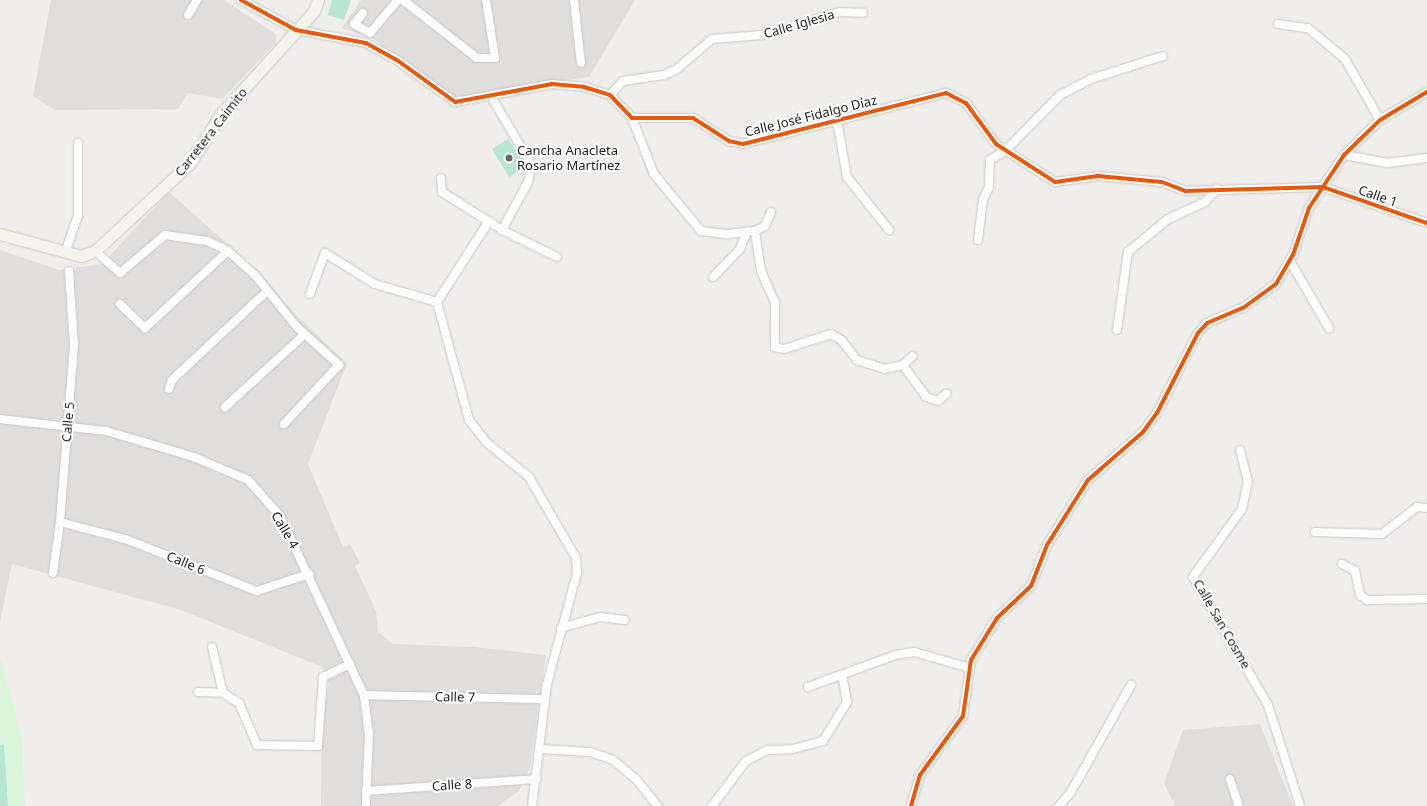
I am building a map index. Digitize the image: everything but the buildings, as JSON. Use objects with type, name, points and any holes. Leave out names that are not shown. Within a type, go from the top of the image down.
[{"type":"street","points":[[188,15],[197,0]]},
{"type":"street","points":[[241,0],[296,30],[366,43],[397,60],[455,102],[492,98],[552,84],[584,87],[610,95],[632,118],[654,174],[701,231],[727,234],[751,231],[765,226],[771,212]]},
{"type":"street","name":"Carretera Caimito","points":[[95,251],[186,167],[221,114],[314,11],[318,0]]},
{"type":"street","points":[[363,13],[354,24],[370,33],[398,0]]},
{"type":"street","points":[[403,0],[477,58],[495,58],[486,0]]},
{"type":"street","points":[[574,0],[581,63]]},
{"type":"street","name":"Calle Iglesia","points":[[610,95],[623,81],[664,75],[677,69],[712,39],[762,35],[840,12],[863,13]]},
{"type":"street","points":[[1278,24],[1308,28],[1345,59],[1380,120]]},
{"type":"street","points":[[978,240],[983,200],[989,187],[990,160],[1006,150],[1060,95],[1094,78],[1163,56]]},
{"type":"street","points":[[911,806],[920,775],[963,716],[971,660],[997,618],[1031,586],[1047,545],[1088,480],[1143,432],[1157,413],[1198,333],[1207,323],[1243,308],[1276,284],[1290,261],[1309,208],[1344,154],[1380,120],[1427,92]]},
{"type":"street","name":"Calle José Fidalgo Díaz","points":[[632,118],[693,118],[729,140],[742,144],[946,93],[966,103],[996,144],[1054,182],[1098,176],[1162,182],[1185,191],[1323,187]]},
{"type":"street","points":[[492,98],[532,166],[528,182],[502,230]]},
{"type":"street","points":[[837,121],[847,177],[889,230]]},
{"type":"street","points":[[65,253],[78,216],[78,143]]},
{"type":"street","points":[[1344,154],[1387,163],[1427,158]]},
{"type":"street","points":[[441,178],[442,192],[502,230],[557,257]]},
{"type":"street","name":"Calle 1","points":[[1323,187],[1427,223]]},
{"type":"street","points":[[1117,330],[1128,252],[1168,218],[1205,202],[1217,189]]},
{"type":"street","points":[[489,221],[437,302],[469,420],[486,442],[529,477],[576,558],[577,573],[561,628],[545,699],[537,779],[532,806]]},
{"type":"street","points":[[713,277],[740,249],[751,231]]},
{"type":"street","points":[[751,231],[761,271],[775,302],[775,347],[784,349],[830,334],[841,340],[857,360],[884,369],[903,365],[913,356]]},
{"type":"street","points":[[0,234],[65,253],[81,256],[95,251],[120,273],[165,234],[207,240],[228,251],[267,291],[305,334],[339,365],[284,424]]},
{"type":"street","points":[[120,304],[145,328],[228,251]]},
{"type":"street","points":[[310,294],[325,253],[375,284],[437,302]]},
{"type":"street","points":[[1290,261],[1329,328]]},
{"type":"street","name":"Calle 5","points":[[52,573],[60,522],[74,346],[69,272]]},
{"type":"street","points":[[169,389],[172,380],[267,291]]},
{"type":"street","points":[[225,407],[305,334]]},
{"type":"street","points":[[903,365],[926,397],[938,401],[946,394]]},
{"type":"street","name":"Calle 4","points":[[0,419],[106,431],[194,456],[248,480],[280,516],[309,574],[364,696],[369,733],[366,806]]},
{"type":"street","name":"Calle San Cosme","points":[[1240,450],[1248,481],[1242,510],[1193,577],[1268,705],[1300,806]]},
{"type":"street","points":[[1316,532],[1382,534],[1417,507],[1427,508]]},
{"type":"street","name":"Calle 6","points":[[60,522],[128,540],[257,591],[309,574]]},
{"type":"street","points":[[1342,564],[1355,571],[1360,595],[1367,600],[1427,599]]},
{"type":"street","points":[[561,628],[600,617],[625,620]]},
{"type":"street","points":[[212,647],[223,692]]},
{"type":"street","points":[[808,686],[895,655],[914,652],[970,668]]},
{"type":"street","points":[[198,692],[223,692],[239,703],[257,745],[318,746],[324,677],[350,664]]},
{"type":"street","points":[[712,806],[746,761],[768,750],[793,749],[823,741],[847,702],[842,675]]},
{"type":"street","points":[[1058,806],[1071,792],[1131,685]]},
{"type":"street","name":"Calle 7","points":[[364,696],[545,699]]},
{"type":"street","points":[[540,749],[590,752],[613,760],[636,779],[658,806]]},
{"type":"street","name":"Calle 8","points":[[366,791],[537,779]]},
{"type":"street","points":[[1230,779],[1239,806]]},
{"type":"shaded area","points":[[51,0],[224,0],[276,34],[276,43],[222,99],[188,93],[178,109],[55,110],[33,96]]},
{"type":"shaded area","points":[[361,0],[635,0],[589,77],[450,98],[374,39],[342,28]]},
{"type":"shaded area","points":[[169,192],[261,274],[296,315],[347,363],[308,464],[343,547],[350,544],[360,563],[355,566],[376,611],[378,632],[393,644],[475,647],[546,655],[530,768],[519,791],[498,806],[321,806],[322,714],[329,684],[322,667],[181,610],[12,564],[0,622],[0,250],[59,270],[102,264]]},
{"type":"shaded area","points":[[1260,724],[1293,806],[1175,806],[1164,783],[1183,730]]},
{"type":"green space","points":[[332,0],[351,0],[344,20],[328,15]]},
{"type":"green space","name":"Cancha Anacleta Rosario Martínez","points":[[508,139],[526,167],[509,177],[492,149]]},
{"type":"green space","points":[[0,657],[22,738],[25,806],[0,806]]},
{"type":"green space","points":[[4,744],[8,806],[0,806],[0,745]]},
{"type":"cycle path","points":[[241,0],[296,30],[366,43],[397,60],[455,102],[552,84],[584,87],[610,95],[632,118],[693,118],[729,141],[743,144],[946,93],[966,103],[996,144],[1055,182],[1098,176],[1162,182],[1185,191],[1323,187],[1427,223]]},
{"type":"cycle path","points":[[911,806],[920,775],[963,716],[971,660],[997,618],[1031,586],[1047,545],[1088,480],[1143,432],[1157,413],[1198,333],[1207,323],[1243,308],[1276,284],[1293,255],[1309,208],[1344,155],[1380,120],[1427,92]]},
{"type":"place","name":"Cancha Anacleta Rosario Martínez","points":[[509,158]]}]
